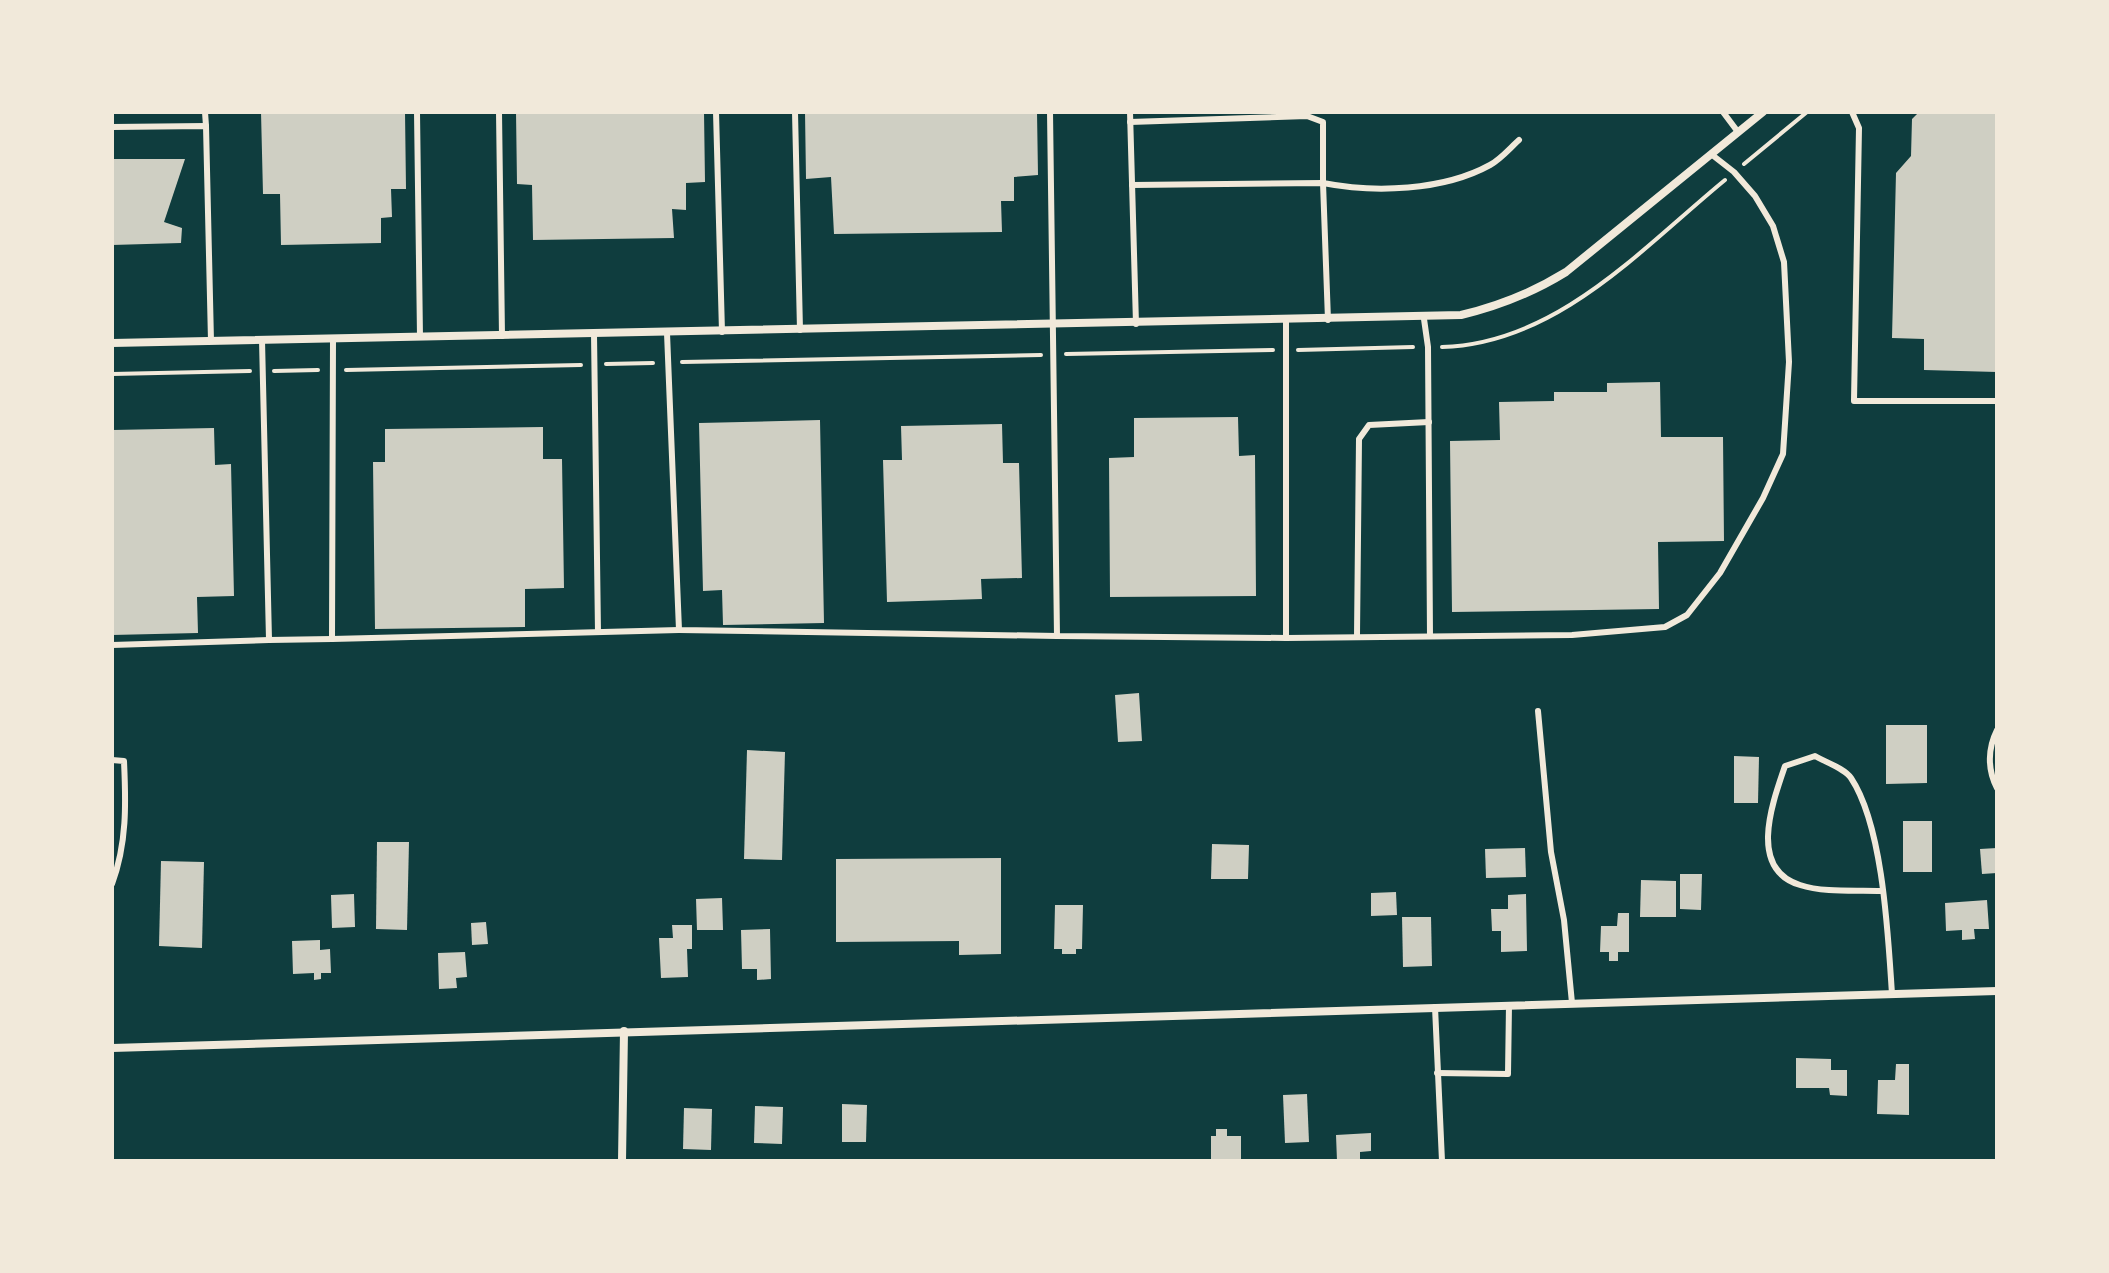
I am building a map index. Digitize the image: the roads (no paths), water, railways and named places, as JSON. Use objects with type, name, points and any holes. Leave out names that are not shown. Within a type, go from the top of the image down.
[{"type":"street","points":[[112,343],[1424,319],[1495,307],[1538,289],[1566,272],[1763,112]]},
{"type":"street","points":[[112,1048],[1997,991]]},
{"type":"street","points":[[622,1161],[624,1031]]},
{"type":"lane","points":[[205,112],[211,341]]},
{"type":"lane","points":[[417,112],[420,337]]},
{"type":"lane","points":[[499,112],[502,336]]},
{"type":"lane","points":[[716,112],[722,332]]},
{"type":"lane","points":[[795,112],[800,330]]},
{"type":"lane","points":[[1050,112],[1057,636]]},
{"type":"lane","points":[[1130,112],[1136,324]]},
{"type":"lane","points":[[1723,112],[1738,132]]},
{"type":"lane","points":[[1852,112],[1859,128],[1854,401],[1997,401]]},
{"type":"lane","points":[[1130,122],[1307,116],[1323,122],[1328,321]]},
{"type":"lane","points":[[112,127],[206,126]]},
{"type":"lane","points":[[1132,185],[1323,183],[1352,189],[1434,184],[1491,165],[1519,140]]},
{"type":"lane","points":[[112,645],[679,630],[1286,638],[1558,635],[1665,627],[1687,615],[1720,573],[1763,498],[1783,454],[1789,362],[1784,262],[1773,226],[1755,196],[1734,172],[1711,154]]},
{"type":"lane","points":[[1424,319],[1429,422],[1430,636]]},
{"type":"lane","points":[[1286,322],[1286,638]]},
{"type":"lane","points":[[667,333],[679,630]]},
{"type":"lane","points":[[594,334],[598,632]]},
{"type":"lane","points":[[332,639],[333,339]]},
{"type":"lane","points":[[262,340],[269,640]]},
{"type":"lane","points":[[1357,636],[1359,439],[1369,425],[1429,422]]},
{"type":"lane","points":[[1538,711],[1551,852],[1564,920],[1572,1003]]},
{"type":"lane","points":[[1997,730],[1989,746],[1992,778],[1997,788]]},
{"type":"lane","points":[[1881,891],[1802,886],[1780,876],[1771,865],[1768,839],[1773,802],[1785,766],[1815,756],[1849,775],[1869,813],[1881,891],[1892,994]]},
{"type":"lane","points":[[112,760],[124,761],[125,845],[112,884]]},
{"type":"lane","points":[[1437,1073],[1508,1074],[1509,1005]]},
{"type":"lane","points":[[1435,1007],[1442,1161]]},
{"type":"lane","points":[[112,1041],[112,1048]]}]
